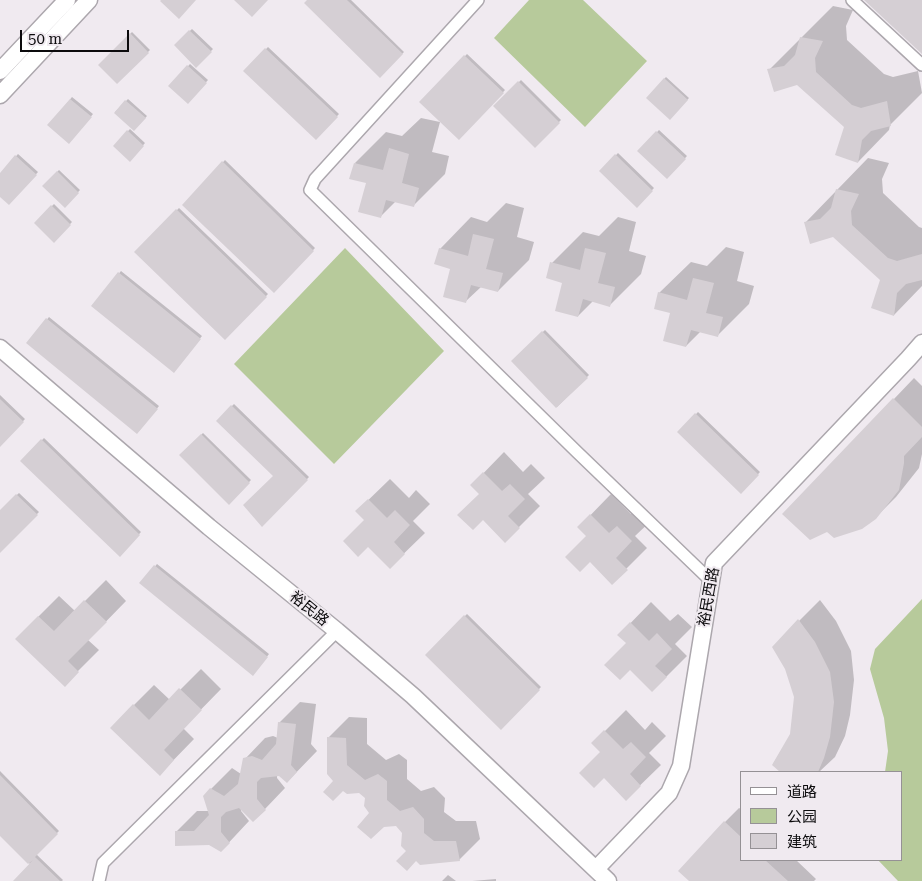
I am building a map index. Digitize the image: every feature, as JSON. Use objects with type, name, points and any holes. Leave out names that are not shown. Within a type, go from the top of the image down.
[{"type":"street","points":[[0,71],[67,0]]},
{"type":"street","points":[[0,95],[89,0]]},
{"type":"street","points":[[478,0],[315,180],[310,190],[570,446],[711,581]]},
{"type":"street","points":[[852,0],[922,65]]},
{"type":"street","name":"裕民西路","points":[[596,869],[669,793],[681,766],[714,563],[922,343]]},
{"type":"street","name":"裕民路","points":[[0,348],[209,528],[337,631],[413,696],[608,881]]},
{"type":"street","points":[[100,881],[103,863],[337,631]]},
{"type":"green space","points":[[529,0],[583,0],[647,61],[585,127],[494,38]]},
{"type":"green space","points":[[345,248],[444,351],[334,464],[234,364]]},
{"type":"green space","points":[[922,599],[922,881],[898,881],[879,861],[902,861],[902,771],[885,771],[888,751],[884,718],[870,669],[875,649]]},
{"type":"building","points":[[161,0],[196,0],[179,19]]},
{"type":"building","points":[[234,0],[268,0],[252,17]]},
{"type":"building","points":[[307,0],[347,0],[403,54],[380,78],[304,3]]},
{"type":"building","points":[[864,0],[922,0],[922,54]]},
{"type":"building","points":[[189,30],[212,52],[196,68],[174,45]]},
{"type":"building","points":[[130,33],[149,53],[117,84],[98,65]]},
{"type":"building","points":[[800,37],[823,41],[815,58],[816,72],[852,105],[861,108],[887,101],[891,126],[871,131],[862,140],[858,163],[835,155],[844,127],[797,85],[774,92],[767,69],[784,66],[795,55]]},
{"type":"building","points":[[265,48],[338,117],[316,140],[243,71]]},
{"type":"building","points":[[464,55],[504,93],[459,140],[419,102]]},
{"type":"building","points":[[187,65],[207,83],[188,104],[168,86]]},
{"type":"building","points":[[664,78],[688,100],[670,120],[646,98]]},
{"type":"building","points":[[518,81],[560,123],[535,148],[493,106]]},
{"type":"building","points":[[70,99],[92,117],[69,144],[47,125]]},
{"type":"building","points":[[125,100],[146,118],[134,131],[114,113]]},
{"type":"building","points":[[127,130],[144,146],[130,162],[113,146]]},
{"type":"building","points":[[656,131],[686,159],[667,179],[637,151]]},
{"type":"building","points":[[389,148],[409,154],[402,183],[419,188],[414,207],[386,200],[381,218],[358,212],[366,183],[349,179],[354,163],[383,170]]},
{"type":"building","points":[[615,154],[653,191],[637,208],[599,171]]},
{"type":"building","points":[[15,155],[37,175],[9,205],[0,197],[0,173]]},
{"type":"building","points":[[222,161],[314,251],[274,293],[182,205]]},
{"type":"building","points":[[57,171],[79,193],[65,208],[42,186]]},
{"type":"building","points":[[836,189],[859,194],[851,211],[852,225],[888,258],[897,261],[922,254],[922,280],[906,284],[897,293],[894,316],[871,308],[880,280],[833,237],[810,244],[804,222],[820,219],[831,208]]},
{"type":"building","points":[[51,205],[71,225],[54,243],[34,223]]},
{"type":"building","points":[[176,209],[267,297],[225,340],[134,252]]},
{"type":"building","points":[[473,234],[494,239],[486,269],[503,273],[498,292],[471,285],[466,303],[443,297],[450,269],[434,264],[439,248],[468,256]]},
{"type":"building","points":[[585,248],[606,253],[598,283],[615,287],[610,307],[583,299],[578,317],[555,311],[562,283],[546,278],[550,262],[580,270]]},
{"type":"building","points":[[118,272],[201,339],[174,373],[91,306]]},
{"type":"building","points":[[693,278],[714,283],[706,313],[723,317],[718,337],[691,330],[686,347],[663,341],[670,313],[654,309],[658,292],[687,300]]},
{"type":"building","points":[[46,318],[158,409],[137,434],[26,343]]},
{"type":"building","points":[[542,331],[588,378],[556,408],[511,361]]},
{"type":"building","points":[[893,398],[922,427],[922,437],[904,456],[899,490],[876,519],[862,529],[834,538],[827,532],[810,540],[782,514]]},
{"type":"building","points":[[0,399],[24,422],[0,447]]},
{"type":"building","points":[[231,405],[308,480],[262,527],[243,505],[273,476],[216,421]]},
{"type":"building","points":[[695,413],[759,475],[741,494],[677,432]]},
{"type":"building","points":[[201,434],[250,483],[229,505],[179,455]]},
{"type":"building","points":[[41,439],[140,535],[120,557],[20,461]]},
{"type":"building","points":[[483,472],[502,491],[510,484],[525,499],[508,516],[520,528],[505,543],[483,520],[473,530],[457,515],[479,494],[470,485]]},
{"type":"building","points":[[16,494],[38,515],[0,553],[0,510]]},
{"type":"building","points":[[368,499],[387,518],[395,510],[410,525],[394,542],[405,554],[390,569],[368,547],[358,557],[343,541],[364,520],[355,511]]},
{"type":"building","points":[[590,514],[609,533],[617,526],[632,541],[616,558],[628,570],[612,585],[590,562],[580,572],[565,557],[586,536],[577,527]]},
{"type":"building","points":[[154,565],[268,657],[253,676],[139,583]]},
{"type":"building","points":[[84,600],[107,622],[68,661],[79,672],[65,687],[15,639],[38,616],[54,631]]},
{"type":"building","points":[[464,615],[540,690],[501,730],[425,655]]},
{"type":"building","points":[[798,619],[815,642],[830,672],[834,702],[830,737],[818,771],[779,771],[772,765],[790,734],[794,697],[785,669],[772,647]]},
{"type":"building","points":[[630,622],[649,641],[657,633],[672,649],[655,666],[667,677],[652,692],[630,670],[620,680],[604,665],[626,643],[617,635]]},
{"type":"building","points":[[179,688],[202,710],[164,750],[174,760],[160,776],[110,728],[133,704],[149,720]]},
{"type":"building","points":[[278,722],[296,724],[291,765],[297,772],[287,783],[279,776],[261,778],[257,782],[257,799],[266,810],[253,822],[239,808],[226,812],[221,817],[221,832],[230,843],[221,852],[209,845],[175,846],[175,831],[194,831],[209,815],[203,796],[210,788],[224,796],[238,784],[243,758],[252,756],[262,760],[276,744]]},
{"type":"building","points":[[604,730],[623,749],[631,742],[646,757],[630,774],[641,786],[626,801],[604,778],[594,788],[579,773],[600,752],[591,743]]},
{"type":"building","points":[[327,737],[346,738],[347,765],[365,780],[378,774],[387,781],[387,800],[400,811],[413,807],[424,819],[424,833],[434,841],[456,841],[460,861],[420,865],[416,861],[407,871],[396,861],[406,851],[401,846],[402,833],[396,826],[384,827],[371,839],[357,827],[369,813],[364,806],[365,798],[359,793],[347,794],[343,791],[333,801],[323,792],[333,781],[327,774]]},
{"type":"building","points":[[0,775],[58,834],[35,857],[60,881],[13,881],[33,860],[28,864],[0,836]]},
{"type":"building","points":[[724,821],[740,836],[740,861],[766,861],[788,881],[689,881],[678,871]]}]
